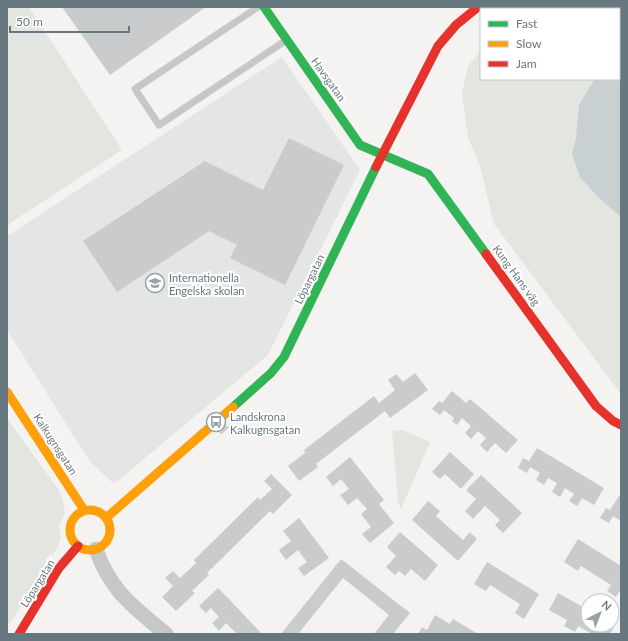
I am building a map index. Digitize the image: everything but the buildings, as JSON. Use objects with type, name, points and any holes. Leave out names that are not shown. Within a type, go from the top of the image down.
[{"type":"street","name":"Havsgatan","points":[[264,7],[360,145],[382,155]]},
{"type":"street","name":"Löpargatan","points":[[106,518],[222,418],[271,373],[284,357],[382,155],[438,46],[458,21],[478,7]]},
{"type":"street","name":"Kung Hans väg","points":[[382,155],[428,174],[596,406],[613,421],[621,424]]},
{"type":"street","name":"Kalkugnsgatan","points":[[7,392],[84,510]]},
{"type":"street","points":[[84,510],[96,511],[106,518],[110,526],[109,536],[104,544],[96,549],[85,550],[78,546],[71,536],[70,524],[74,517],[84,510]]},
{"type":"street","name":"Löpargatan","points":[[19,634],[59,568],[78,546]]},
{"type":"street","points":[[96,549],[98,558],[110,580],[120,594],[132,607],[166,634]]},
{"type":"lane","points":[[258,7],[134,90],[159,125],[287,40]]},
{"type":"shaded area","points":[[7,7],[29,7],[122,150],[7,225]]},
{"type":"shaded area","points":[[621,7],[621,394],[494,224],[480,166],[468,138],[462,93],[468,66],[480,51],[480,80],[620,80],[620,8],[544,8]]},
{"type":"shaded area","name":"Internationella Engelska skolan","points":[[282,57],[360,170],[268,355],[114,484],[90,462],[7,330],[7,236]]},
{"type":"shaded area","points":[[621,64],[621,217],[598,197],[580,177],[572,154],[576,139],[579,105],[594,80],[620,80]]},
{"type":"shaded area","points":[[7,418],[58,489],[63,500],[65,513],[59,527],[61,538],[57,548],[53,555],[50,554],[45,560],[47,564],[26,600],[7,626]]},
{"type":"shaded area","points":[[403,430],[430,442],[401,509],[398,503],[392,431]]},
{"type":"traffic: fast","points":[[264,7],[360,145],[428,174],[486,254]]},
{"type":"traffic: fast","points":[[233,407],[271,373],[284,357],[376,167]]},
{"type":"traffic: slow","points":[[7,392],[84,510]]},
{"type":"traffic: slow","points":[[106,518],[233,407]]},
{"type":"traffic: slow","points":[[94,510],[101,513],[107,519],[110,530],[109,538],[101,547],[94,550],[86,550],[79,547],[71,538],[70,526],[73,519],[82,511],[94,510]]},
{"type":"traffic: jam","points":[[376,167],[438,46],[456,25],[478,7]]},
{"type":"traffic: jam","points":[[486,254],[596,406],[613,421],[621,425]]},
{"type":"traffic: jam","points":[[19,634],[59,568],[78,546]]},
{"type":"place","name":"Internationella Engelska skolan","points":[[155,283]]},
{"type":"place","name":"Landskrona Kalkugnsgatan","points":[[216,422]]}]
